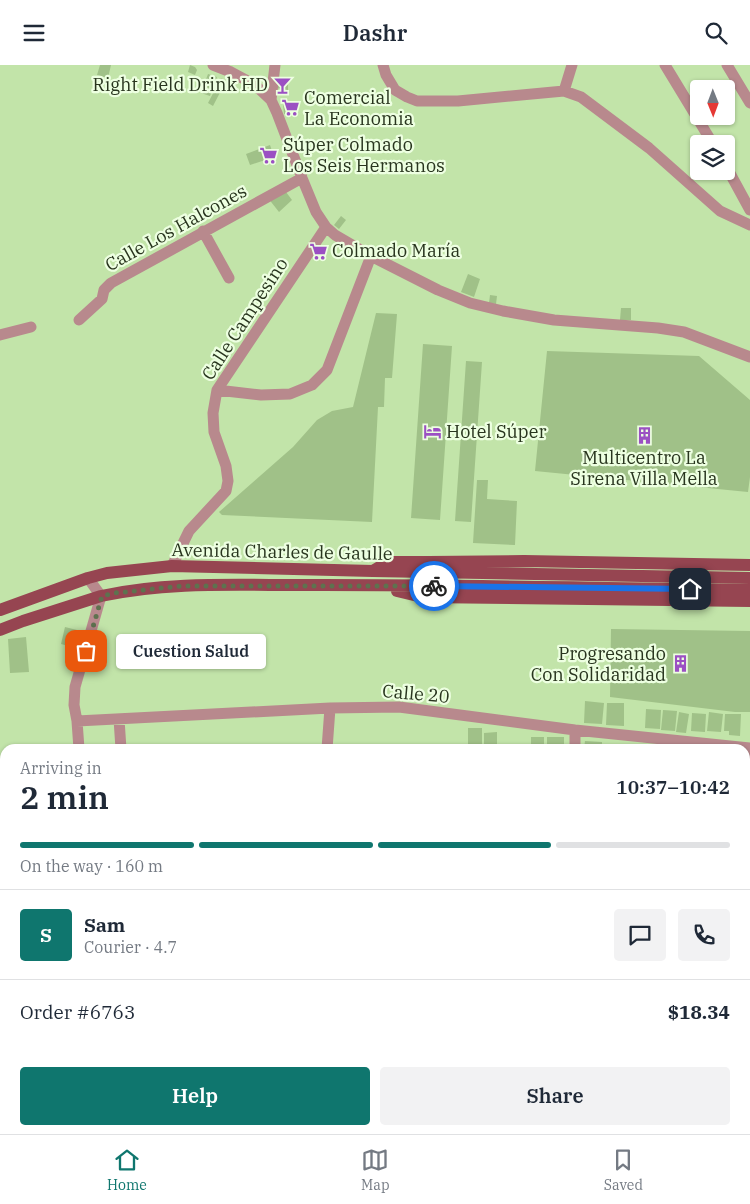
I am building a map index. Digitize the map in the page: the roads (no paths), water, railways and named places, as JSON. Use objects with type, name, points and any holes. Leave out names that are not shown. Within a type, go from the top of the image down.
[{"type":"main road","points":[[372,571],[388,562],[524,561],[750,565]]},
{"type":"main road","name":"Avenida Charles de Gaulle","points":[[0,610],[107,573],[172,566],[750,577]]},
{"type":"main road","name":"Avenida Charles de Gaulle","points":[[0,630],[102,596],[181,586],[372,585],[750,590]]},
{"type":"main road","points":[[372,585],[422,597],[750,601]]},
{"type":"street","points":[[213,65],[231,68],[271,100],[278,113],[316,212],[326,227],[335,235],[371,256],[438,290],[470,303],[554,320],[658,328],[684,332],[750,357]]},
{"type":"street","points":[[271,100],[275,65]]},
{"type":"street","points":[[383,65],[386,75],[396,91],[417,101],[458,101],[564,91],[581,97],[649,148],[720,211],[750,225]]},
{"type":"street","points":[[564,91],[572,65]]},
{"type":"street","points":[[665,65],[708,135]]},
{"type":"street","points":[[727,65],[750,103]]},
{"type":"street","name":"Calle Los Halcones","points":[[79,319],[102,299],[104,291],[111,283],[302,178]]},
{"type":"street","points":[[734,180],[750,210]]},
{"type":"street","name":"Calle Campesino","points":[[172,566],[189,531],[226,491],[228,481],[226,466],[214,432],[213,413],[217,390],[326,227]]},
{"type":"street","points":[[203,231],[229,278]]},
{"type":"street","points":[[217,390],[261,395],[290,394],[312,385],[327,370],[371,256]]},
{"type":"street","points":[[0,335],[31,327]]},
{"type":"street","points":[[79,744],[74,705],[75,687],[102,596],[88,578]]},
{"type":"street","name":"Calle 20","points":[[77,721],[330,708],[399,707],[575,730],[711,744]]},
{"type":"street","points":[[327,744],[330,708]]},
{"type":"street","points":[[119,719],[121,744]]},
{"type":"street","points":[[575,730],[575,744]]},
{"type":"place","name":"Right Field Drink HD","points":[[282,85]]},
{"type":"place","name":"Comercial La Economia","points":[[290,108]]},
{"type":"place","name":"Súper Colmado Los Seis Hermanos","points":[[269,155]]},
{"type":"place","name":"Colmado María","points":[[318,251]]},
{"type":"place","name":"Hotel Súper","points":[[432,432]]},
{"type":"place","name":"Multicentro La Sirena Villa Mella","points":[[644,435]]},
{"type":"place","name":"Cuestion Salud","points":[[86,651]]},
{"type":"place","name":"Progresando Con Solidaridad","points":[[680,664]]}]
